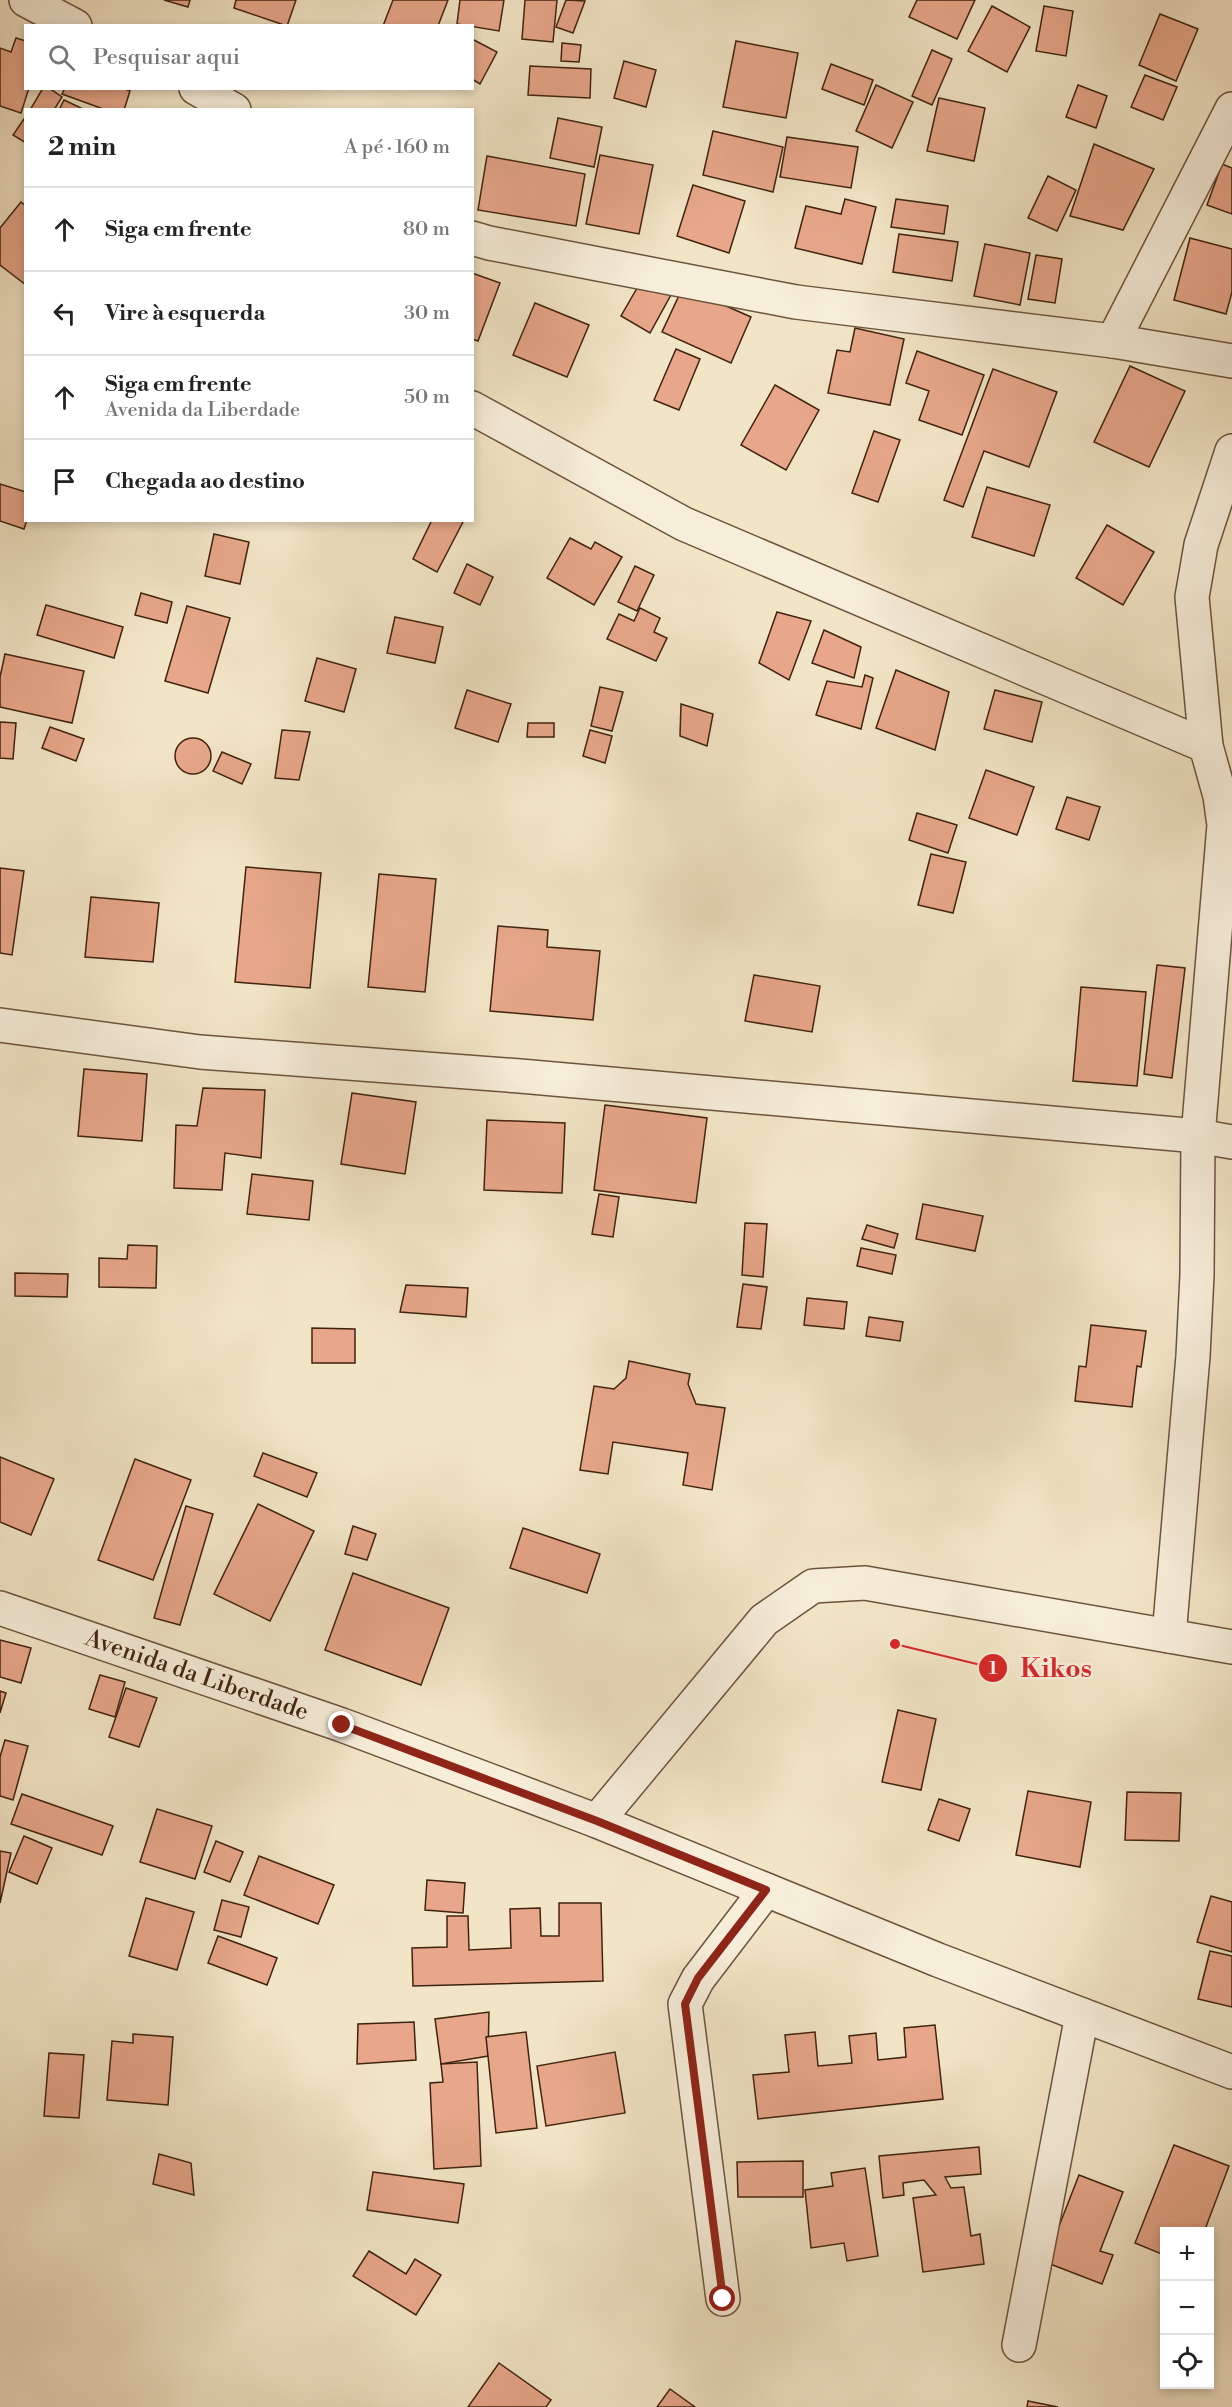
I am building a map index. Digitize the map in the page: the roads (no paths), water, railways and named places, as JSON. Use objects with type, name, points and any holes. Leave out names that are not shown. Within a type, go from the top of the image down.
[{"type":"street","points":[[26,0],[71,24]]},
{"type":"street","points":[[199,90],[226,108]]},
{"type":"street","points":[[1113,341],[1232,109]]},
{"type":"street","points":[[474,239],[501,246],[796,302],[1113,341],[1232,361]]},
{"type":"street","points":[[474,409],[684,524],[1206,746]]},
{"type":"street","points":[[1169,1636],[1189,1424],[1197,1275],[1198,1136],[1224,825],[1220,796],[1206,746],[1192,597],[1201,545],[1232,451]]},
{"type":"street","points":[[0,1025],[200,1052],[520,1076],[1198,1136],[1232,1142]]},
{"type":"street","points":[[597,1821],[764,1620],[813,1586],[865,1583],[1232,1647]]},
{"type":"street","name":"Avenida da Liberdade","points":[[0,1608],[342,1725],[597,1821],[938,1960],[1232,2072]]},
{"type":"street","points":[[723,2299],[685,2004],[698,1978],[766,1890]]},
{"type":"street","points":[[1019,2345],[1082,2015]]},
{"type":"place","name":"Kikos","points":[[895,1644]]}]
